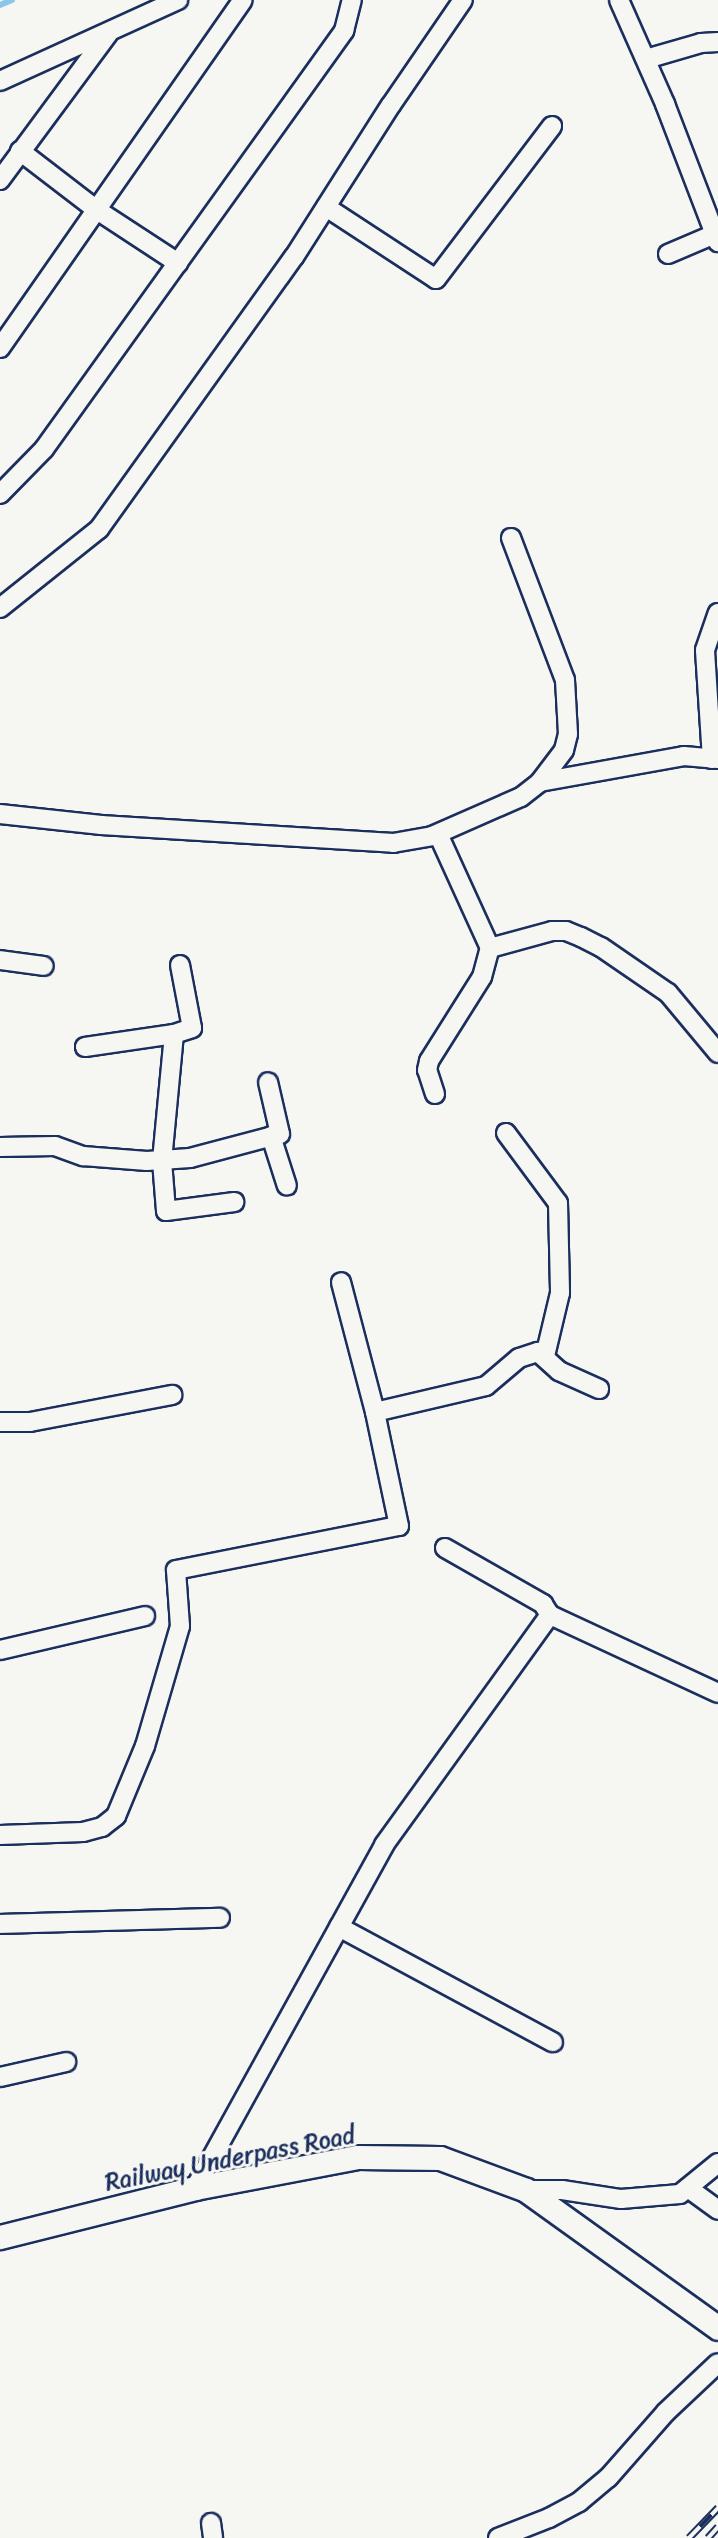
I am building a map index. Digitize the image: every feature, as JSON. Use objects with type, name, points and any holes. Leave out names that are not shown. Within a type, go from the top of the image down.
[{"type":"street","points":[[0,81],[178,0]]},
{"type":"street","points":[[0,348],[243,0]]},
{"type":"street","points":[[0,494],[44,449],[344,31],[352,0]]},
{"type":"street","points":[[0,608],[99,529],[294,257],[463,0]]},
{"type":"street","points":[[619,0],[646,59],[717,238],[668,254]]},
{"type":"street","points":[[0,180],[110,31]]},
{"type":"street","points":[[646,59],[702,43],[718,42]]},
{"type":"street","points":[[326,208],[436,279],[552,126]]},
{"type":"street","points":[[20,151],[97,210],[177,263]]},
{"type":"street","points":[[0,814],[101,825],[393,843],[438,834],[512,802],[540,782],[564,750],[568,734],[565,680],[511,538]]},
{"type":"street","points":[[540,782],[684,756],[715,759],[705,650],[718,613]]},
{"type":"street","points":[[435,1094],[427,1070],[429,1060],[482,977],[490,948],[438,834]]},
{"type":"street","points":[[490,948],[552,931],[581,937],[601,947],[668,993],[718,1053]]},
{"type":"street","points":[[0,960],[44,966]]},
{"type":"street","points":[[85,1047],[174,1034],[192,1028],[180,965]]},
{"type":"street","points":[[174,1034],[162,1161],[166,1211],[234,1202]]},
{"type":"street","points":[[0,1147],[55,1146],[90,1157],[162,1161],[190,1158],[280,1134],[268,1082]]},
{"type":"street","points":[[506,1133],[558,1203],[560,1293],[545,1356]]},
{"type":"street","points":[[271,1136],[287,1186]]},
{"type":"street","points":[[0,1835],[83,1832],[102,1827],[116,1816],[145,1746],[180,1626],[176,1570],[399,1527],[375,1412],[341,1282]]},
{"type":"street","points":[[375,1412],[486,1386],[519,1358],[538,1352],[559,1371],[599,1388]]},
{"type":"street","points":[[0,1422],[30,1422],[172,1395]]},
{"type":"street","points":[[445,1548],[543,1604],[550,1615],[718,1693]]},
{"type":"street","points":[[195,2188],[384,1845],[550,1615]]},
{"type":"street","points":[[0,1650],[145,1616]]},
{"type":"street","points":[[0,1924],[220,1918]]},
{"type":"street","points":[[339,1927],[553,2042]]},
{"type":"street","points":[[0,2077],[66,2062]]},
{"type":"street","name":"Railway Underpass Road","points":[[0,2237],[195,2188],[358,2157],[440,2158],[530,2193],[718,2328]]},
{"type":"street","points":[[530,2193],[534,2190],[562,2190],[621,2199],[680,2194],[718,2163]]},
{"type":"street","points":[[688,2188],[718,2210]]},
{"type":"street","points":[[498,2538],[549,2518],[579,2502],[608,2478],[666,2412],[718,2363]]},
{"type":"waterway","points":[[0,5],[12,0]]},
{"type":"railway","points":[[689,2538],[718,2508]]},
{"type":"railway","points":[[708,2538],[718,2527]]}]
